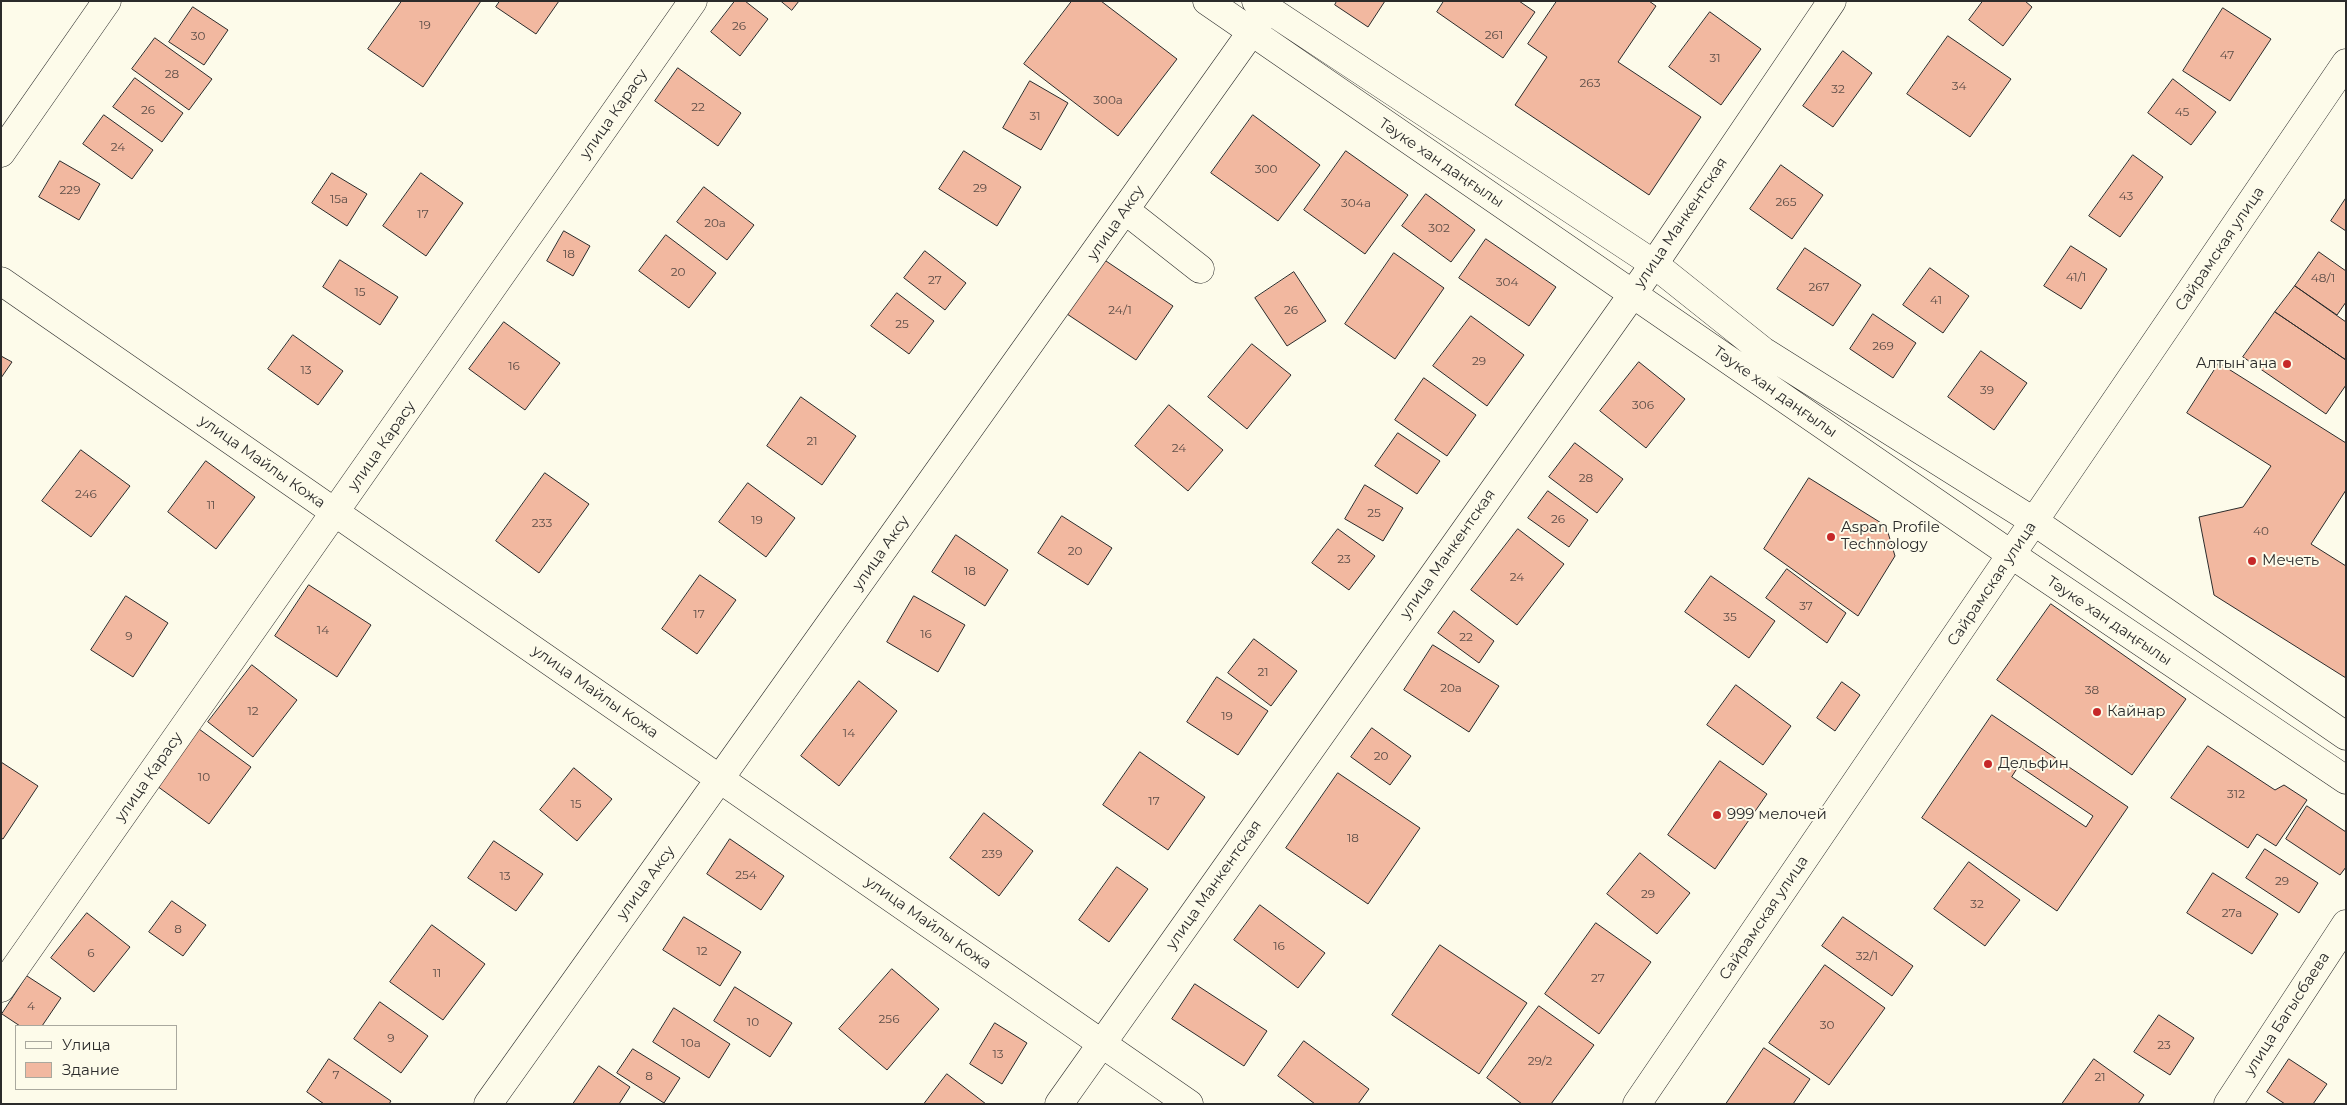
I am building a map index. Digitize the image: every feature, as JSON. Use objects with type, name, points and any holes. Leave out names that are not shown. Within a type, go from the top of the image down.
[{"type":"street","points":[[1,154],[107,1]]},
{"type":"street","name":"улица Карасу","points":[[1,988],[692,1]]},
{"type":"street","name":"Тәуке хан даңғылы","points":[[1207,1],[2012,555],[2346,780]]},
{"type":"street","name":"улица Манкентская","points":[[1059,1104],[1654,264],[1832,1]]},
{"type":"street","name":"Тәуке хан даңғылы","points":[[1265,4],[1654,264],[1764,351],[2035,522],[2346,736]]},
{"type":"street","name":"улица Аксу","points":[[488,1104],[1251,32],[1265,4]]},
{"type":"street","name":"Сайрамская улица","points":[[1638,1104],[2346,63]]},
{"type":"street","points":[[1125,210],[1200,269]]},
{"type":"street","name":"улица Майлы Кожа","points":[[1,281],[1189,1104]]},
{"type":"street","name":"улица Багысбаева","points":[[2228,1104],[2346,924]]},
{"type":"building","points":[[402,1],[481,1],[423,87],[368,49]]},
{"type":"building","points":[[500,1],[559,1],[536,34],[496,7]]},
{"type":"building","points":[[735,1],[745,1],[768,19],[740,56],[711,32]]},
{"type":"building","points":[[781,1],[799,1],[792,10]]},
{"type":"building","points":[[1072,1],[1101,1],[1177,59],[1118,136],[1024,64]]},
{"type":"building","points":[[1337,1],[1385,1],[1368,27],[1335,5]]},
{"type":"building","points":[[1444,1],[1519,1],[1535,12],[1503,58],[1437,12]]},
{"type":"building","points":[[1557,1],[1649,1],[1656,6],[1618,62],[1701,117],[1649,195],[1515,105],[1547,57],[1528,44]]},
{"type":"building","points":[[1983,1],[2025,1],[2032,7],[2003,46],[1969,20]]},
{"type":"building","points":[[193,7],[228,30],[204,65],[169,42]]},
{"type":"building","points":[[2223,8],[2271,39],[2230,101],[2183,71]]},
{"type":"building","points":[[1710,12],[1761,49],[1721,105],[1669,67]]},
{"type":"building","points":[[1948,36],[2011,79],[1970,137],[1907,94]]},
{"type":"building","points":[[155,38],[212,79],[189,110],[132,69]]},
{"type":"building","points":[[1843,51],[1872,73],[1833,127],[1803,106]]},
{"type":"building","points":[[678,68],[741,113],[718,146],[655,101]]},
{"type":"building","points":[[135,78],[183,113],[162,142],[113,107]]},
{"type":"building","points":[[2173,79],[2216,112],[2191,145],[2148,113]]},
{"type":"building","points":[[1030,81],[1068,103],[1041,150],[1003,128]]},
{"type":"building","points":[[104,115],[153,150],[132,179],[83,144]]},
{"type":"building","points":[[1253,115],[1320,165],[1278,221],[1211,173]]},
{"type":"building","points":[[964,151],[1021,187],[997,226],[939,189]]},
{"type":"building","points":[[1346,151],[1408,195],[1365,254],[1304,210]]},
{"type":"building","points":[[2133,155],[2163,177],[2120,237],[2089,216]]},
{"type":"building","points":[[60,161],[100,184],[79,220],[39,197]]},
{"type":"building","points":[[1781,165],[1823,195],[1792,239],[1750,209]]},
{"type":"building","points":[[332,173],[367,194],[347,226],[312,203]]},
{"type":"building","points":[[421,173],[463,203],[426,256],[383,226]]},
{"type":"building","points":[[704,187],[754,225],[727,260],[677,222]]},
{"type":"building","points":[[1426,194],[1475,230],[1451,262],[1402,226]]},
{"type":"building","points":[[2346,198],[2346,231],[2331,221]]},
{"type":"building","points":[[564,231],[590,246],[573,276],[547,261]]},
{"type":"building","points":[[666,235],[716,273],[689,308],[639,271]]},
{"type":"building","points":[[1486,239],[1556,287],[1529,326],[1459,278]]},
{"type":"building","points":[[2071,246],[2107,269],[2081,309],[2044,286]]},
{"type":"building","points":[[1805,248],[1861,285],[1833,326],[1777,289]]},
{"type":"building","points":[[925,251],[966,283],[945,310],[904,278]]},
{"type":"building","points":[[2319,252],[2346,271],[2346,302],[2337,315],[2295,286]]},
{"type":"building","points":[[1394,253],[1444,288],[1395,359],[1345,324]]},
{"type":"building","points":[[1103,259],[1173,306],[1136,360],[1067,314]]},
{"type":"building","points":[[340,260],[398,297],[380,325],[323,287]]},
{"type":"building","points":[[1930,268],[1969,296],[1943,333],[1903,305]]},
{"type":"building","points":[[1294,272],[1326,321],[1287,346],[1255,298]]},
{"type":"building","points":[[2295,286],[2346,322],[2346,360],[2275,312]]},
{"type":"building","points":[[897,293],[934,321],[909,354],[871,326]]},
{"type":"building","points":[[2275,312],[2346,360],[2346,385],[2326,414],[2243,357]]},
{"type":"building","points":[[1873,314],[1916,343],[1893,378],[1850,349]]},
{"type":"building","points":[[1471,316],[1524,355],[1487,406],[1433,366]]},
{"type":"building","points":[[504,322],[560,363],[525,410],[469,369]]},
{"type":"building","points":[[293,335],[343,371],[318,405],[268,369]]},
{"type":"building","points":[[1252,344],[1291,375],[1247,429],[1208,397]]},
{"type":"building","points":[[1981,351],[2027,383],[1994,430],[1948,397]]},
{"type":"building","points":[[1,356],[12,362],[1,378]]},
{"type":"building","points":[[1639,362],[1685,399],[1646,448],[1600,411]]},
{"type":"building","points":[[2219,363],[2346,443],[2346,490],[2311,544],[2346,566],[2346,678],[2214,595],[2199,517],[2243,507],[2271,466],[2187,413]]},
{"type":"building","points":[[1424,378],[1476,415],[1447,456],[1395,420]]},
{"type":"building","points":[[801,397],[856,436],[822,485],[767,446]]},
{"type":"building","points":[[1169,405],[1223,450],[1188,491],[1135,446]]},
{"type":"building","points":[[1398,433],[1440,461],[1417,494],[1375,466]]},
{"type":"building","points":[[1575,443],[1623,479],[1597,513],[1549,477]]},
{"type":"building","points":[[81,450],[130,486],[91,537],[42,501]]},
{"type":"building","points":[[206,461],[255,497],[216,549],[168,512]]},
{"type":"building","points":[[545,473],[589,504],[539,573],[496,541]]},
{"type":"building","name":"Aspan Profile Technology","points":[[1809,478],[1886,526],[1895,556],[1858,616],[1764,549]]},
{"type":"building","points":[[748,483],[795,518],[766,557],[719,522]]},
{"type":"building","points":[[1365,485],[1403,508],[1383,541],[1345,519]]},
{"type":"building","points":[[1548,491],[1588,520],[1569,547],[1528,518]]},
{"type":"building","points":[[1062,516],[1112,548],[1088,585],[1038,553]]},
{"type":"building","points":[[1338,529],[1375,556],[1349,590],[1312,563]]},
{"type":"building","points":[[1518,529],[1564,564],[1517,625],[1471,590]]},
{"type":"building","points":[[956,535],[1008,570],[985,606],[932,572]]},
{"type":"building","points":[[1787,569],[1846,613],[1827,643],[1766,598]]},
{"type":"building","points":[[700,575],[736,600],[697,654],[662,629]]},
{"type":"building","points":[[1711,576],[1775,621],[1749,658],[1685,612]]},
{"type":"building","points":[[309,585],[371,625],[337,677],[275,636]]},
{"type":"building","points":[[126,596],[168,623],[133,677],[91,650]]},
{"type":"building","points":[[914,596],[965,625],[938,672],[887,642]]},
{"type":"building","points":[[2051,604],[2186,699],[2132,775],[1997,680]]},
{"type":"building","points":[[1454,611],[1494,641],[1479,663],[1438,633]]},
{"type":"building","points":[[1254,639],[1297,671],[1271,706],[1228,673]]},
{"type":"building","points":[[1433,645],[1499,686],[1469,732],[1404,690]]},
{"type":"building","points":[[252,665],[297,700],[253,757],[208,722]]},
{"type":"building","points":[[1217,677],[1268,711],[1238,755],[1187,722]]},
{"type":"building","points":[[859,681],[897,711],[839,786],[801,756]]},
{"type":"building","points":[[1842,682],[1860,695],[1835,731],[1817,718]]},
{"type":"building","points":[[1736,685],[1791,726],[1763,765],[1707,725]]},
{"type":"building","points":[[1992,715],[2128,807],[2057,911],[1922,818]],"holes":[[[2019,766],[2093,816],[2086,827],[2012,777]]]},
{"type":"building","points":[[1372,728],[1411,756],[1390,785],[1351,757]]},
{"type":"building","points":[[199,729],[251,767],[209,824],[157,786]]},
{"type":"building","points":[[2208,746],[2275,790],[2284,785],[2307,800],[2276,846],[2257,834],[2248,848],[2171,798]]},
{"type":"building","points":[[1140,752],[1205,797],[1168,850],[1103,805]]},
{"type":"building","name":"999 мелочей","points":[[1720,761],[1767,794],[1715,869],[1668,835]]},
{"type":"building","points":[[1,762],[38,786],[3,839],[1,838]]},
{"type":"building","points":[[574,768],[612,799],[577,841],[540,810]]},
{"type":"building","points":[[1338,773],[1420,828],[1368,904],[1286,848]]},
{"type":"building","points":[[2307,806],[2346,832],[2346,867],[2340,875],[2286,839]]},
{"type":"building","points":[[984,813],[1033,851],[999,896],[950,858]]},
{"type":"building","points":[[730,839],[784,876],[761,910],[707,874]]},
{"type":"building","points":[[494,841],[543,874],[516,911],[468,878]]},
{"type":"building","points":[[2265,849],[2318,883],[2299,913],[2246,878]]},
{"type":"building","points":[[1640,853],[1690,893],[1657,934],[1607,894]]},
{"type":"building","points":[[1969,862],[2020,900],[1985,946],[1934,909]]},
{"type":"building","points":[[1117,867],[1148,889],[1109,942],[1079,920]]},
{"type":"building","points":[[2213,873],[2278,914],[2252,954],[2187,913]]},
{"type":"building","points":[[172,901],[206,925],[183,956],[149,932]]},
{"type":"building","points":[[1260,905],[1325,953],[1298,988],[1234,940]]},
{"type":"building","points":[[87,913],[130,947],[94,992],[51,958]]},
{"type":"building","points":[[684,917],[741,952],[720,986],[663,950]]},
{"type":"building","points":[[1843,917],[1913,966],[1892,996],[1822,946]]},
{"type":"building","points":[[1596,923],[1651,962],[1599,1034],[1545,994]]},
{"type":"building","points":[[432,925],[485,964],[443,1020],[390,982]]},
{"type":"building","points":[[1440,945],[1527,1003],[1479,1074],[1392,1015]]},
{"type":"building","points":[[1825,965],[1885,1008],[1829,1085],[1769,1043]]},
{"type":"building","points":[[892,969],[939,1009],[887,1070],[839,1029]]},
{"type":"building","points":[[27,976],[61,998],[43,1025],[18,1025],[2,1014]]},
{"type":"building","points":[[1195,984],[1267,1031],[1244,1066],[1172,1019]]},
{"type":"building","points":[[735,987],[792,1023],[770,1057],[714,1021]]},
{"type":"building","points":[[380,1002],[428,1036],[401,1073],[354,1039]]},
{"type":"building","points":[[1539,1006],[1594,1045],[1551,1104],[1522,1104],[1487,1078]]},
{"type":"building","points":[[674,1008],[730,1044],[709,1078],[653,1042]]},
{"type":"building","points":[[2159,1015],[2194,1038],[2170,1075],[2134,1052]]},
{"type":"building","points":[[995,1023],[1027,1043],[1002,1084],[970,1064]]},
{"type":"building","points":[[1304,1041],[1369,1089],[1358,1104],[1315,1104],[1278,1076]]},
{"type":"building","points":[[1764,1048],[1810,1079],[1793,1104],[1726,1104]]},
{"type":"building","points":[[633,1049],[680,1078],[664,1103],[617,1073]]},
{"type":"building","points":[[329,1059],[391,1101],[389,1104],[324,1104],[307,1092]]},
{"type":"building","points":[[2094,1059],[2144,1095],[2138,1104],[2062,1104]]},
{"type":"building","points":[[2289,1059],[2327,1084],[2313,1104],[2285,1104],[2267,1092]]},
{"type":"building","points":[[599,1066],[630,1087],[619,1104],[573,1104]]},
{"type":"building","points":[[947,1074],[986,1104],[924,1104]]},
{"type":"place","name":"Алтын ана","points":[[2287,364]]},
{"type":"place","name":"Aspan Profile Technology","points":[[1831,537]]},
{"type":"place","name":"Мечеть","points":[[2252,561]]},
{"type":"place","name":"Кайнар","points":[[2097,712]]},
{"type":"place","name":"Дельфин","points":[[1988,764]]},
{"type":"place","name":"999 мелочей","points":[[1717,815]]}]
